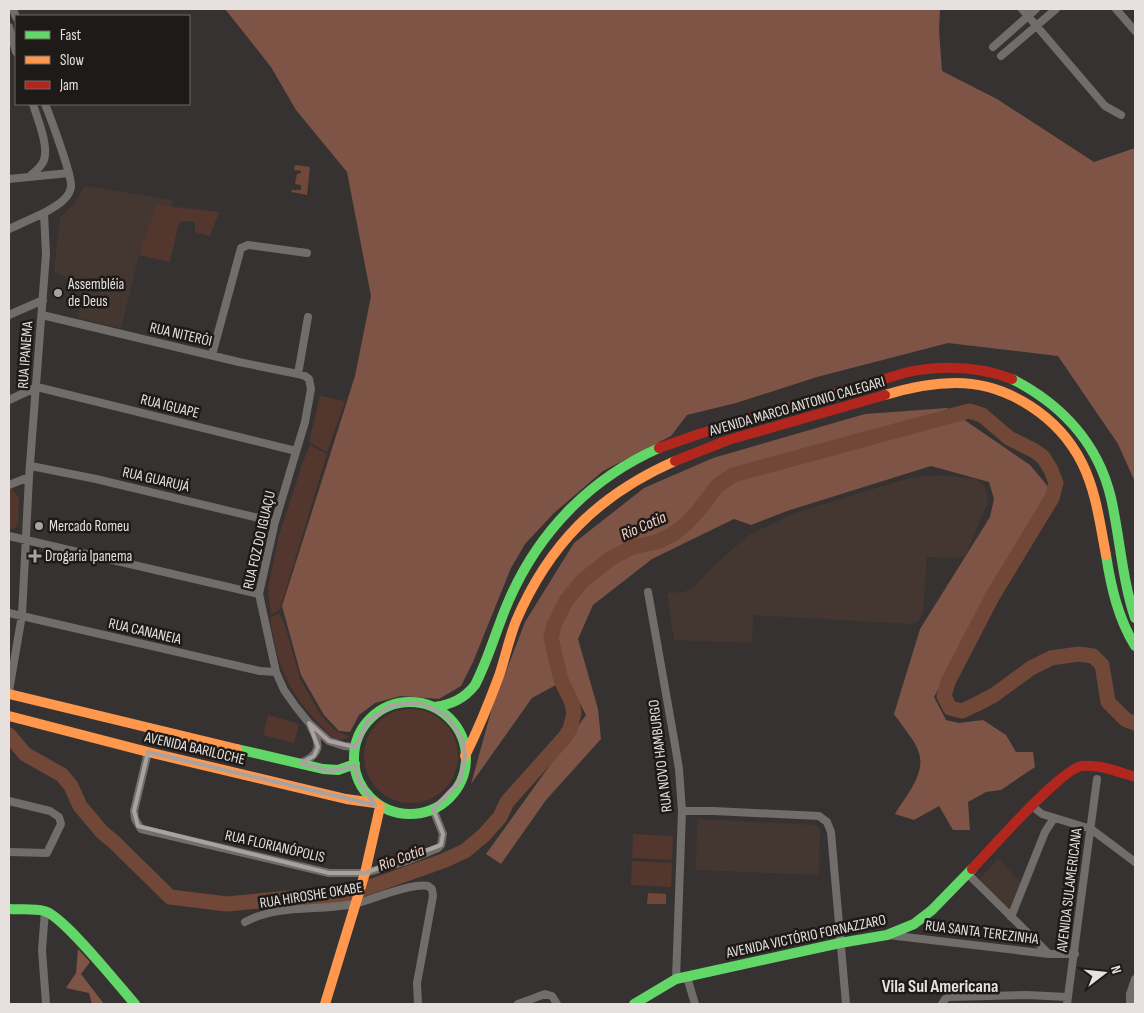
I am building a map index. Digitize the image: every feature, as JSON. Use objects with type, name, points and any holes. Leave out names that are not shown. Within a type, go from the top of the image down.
[{"type":"main road","name":"AVENIDA MARCO ANTONIO CALEGARI","points":[[435,707],[459,702],[472,690],[506,603],[527,563],[550,531],[573,506],[606,479],[634,461],[665,446],[699,434],[908,372],[934,368],[958,367],[1004,375],[1026,385],[1045,397],[1068,418],[1096,455],[1111,496],[1128,595],[1135,618]]},
{"type":"main road","name":"AVENIDA MARCO ANTONIO CALEGARI","points":[[465,756],[478,730],[500,673],[513,630],[541,574],[568,536],[616,492],[640,477],[706,448],[931,385],[957,383],[995,389],[1038,411],[1050,421],[1072,446],[1084,466],[1094,493],[1102,524],[1108,570],[1116,604],[1125,629],[1135,646]]},
{"type":"main road","name":"AVENIDA BARILOCHE","points":[[9,692],[331,771],[354,764]]},
{"type":"main road","points":[[406,702],[421,703],[435,707],[447,716],[456,727],[463,741],[464,769],[457,787],[444,802],[433,809],[415,814],[397,814],[378,805],[359,781],[354,764],[355,746],[360,733],[368,721],[386,708],[406,702]]},
{"type":"main road","name":"AVENIDA BARILOCHE","points":[[9,716],[148,752],[378,805]]},
{"type":"main road","name":"AVENIDA VICTÓRIO FORNAZZARO","points":[[634,1004],[676,980],[840,943],[887,935],[914,924],[932,910],[1032,806],[1072,770],[1081,766],[1096,766],[1135,777]]},
{"type":"main road","points":[[325,1004],[365,873],[378,805]]},
{"type":"main road","points":[[9,909],[45,911],[57,919],[79,940],[135,1004]]},
{"type":"street","points":[[1022,9],[1105,106],[1121,115]]},
{"type":"street","points":[[993,47],[1036,9]]},
{"type":"street","points":[[1001,56],[1056,9]]},
{"type":"street","points":[[1116,9],[1135,30]]},
{"type":"street","points":[[9,27],[15,48]]},
{"type":"street","points":[[31,175],[45,159],[46,150],[33,105]]},
{"type":"street","points":[[9,228],[58,205],[69,192],[72,182],[45,105]]},
{"type":"street","points":[[9,179],[31,175],[69,173]]},
{"type":"street","points":[[55,174],[72,182]]},
{"type":"street","name":"RUA IPANEMA","points":[[9,692],[22,616],[46,254],[44,213]]},
{"type":"street","points":[[212,355],[238,252],[244,245],[307,253]]},
{"type":"street","points":[[9,315],[43,300]]},
{"type":"street","name":"RUA NITERÓI","points":[[42,316],[298,374],[305,376],[310,384]]},
{"type":"street","points":[[298,374],[308,317]]},
{"type":"street","name":"RUA FOZ DO IGUAÇU","points":[[310,384],[311,389],[305,422],[274,522],[259,594],[276,672],[284,690],[309,723],[329,741],[344,746],[355,746]]},
{"type":"street","points":[[9,400],[37,388]]},
{"type":"street","name":"RUA IGUAPE","points":[[37,388],[296,451]]},
{"type":"street","name":"RUA GUARUJÁ","points":[[31,466],[114,483],[274,522]]},
{"type":"street","points":[[9,485],[30,477]]},
{"type":"street","points":[[9,536],[259,594]]},
{"type":"street","name":"RUA NOVO HAMBURGO","points":[[648,592],[676,754],[682,811],[676,980]]},
{"type":"street","name":"RUA CANANEIA","points":[[9,612],[260,671],[276,672]]},
{"type":"street","name":"RUA FOZ DO IGUAÇU","points":[[301,763],[314,756],[318,747],[315,734],[309,723]]},
{"type":"street","name":"RUA FLORIANÓPOLIS","points":[[148,752],[134,811],[135,819],[141,829],[329,873],[365,873],[404,862],[441,845],[443,834],[433,809]]},
{"type":"street","name":"AVENIDA SULAMERICANA","points":[[1068,1001],[1097,779]]},
{"type":"street","points":[[9,801],[50,811],[59,817],[61,824],[49,852],[46,854],[9,852]]},
{"type":"street","points":[[1032,806],[1042,814],[1091,830],[1135,862]]},
{"type":"street","points":[[682,811],[818,816],[827,822],[831,832],[846,1004]]},
{"type":"street","points":[[1011,916],[1046,832],[1054,818]]},
{"type":"street","points":[[968,874],[1049,954]]},
{"type":"street","name":"RUA HIROSHE OKABE","points":[[245,922],[253,918],[286,910],[356,902],[417,886],[428,886],[432,889],[433,896],[417,983],[418,1004]]},
{"type":"street","points":[[45,911],[42,950],[46,1004]]},
{"type":"street","name":"RUA SANTA TEREZINHA","points":[[887,935],[1049,954],[1075,954]]},
{"type":"street","points":[[687,977],[695,1004]]},
{"type":"street","points":[[1130,1004],[1130,994],[1135,980]]},
{"type":"street","points":[[518,1004],[545,994],[552,996],[556,1004]]},
{"type":"street","points":[[983,995],[984,1004]]},
{"type":"street","points":[[942,1004],[945,998],[949,996],[983,995],[1027,995],[1068,1001]]},
{"type":"highlighted area","points":[[421,703],[447,716],[463,741],[465,756],[460,781],[433,809],[443,834],[441,845],[365,873],[329,873],[138,826],[134,811],[148,752],[375,805],[359,781],[355,766],[331,771],[301,763],[314,756],[318,747],[309,723],[329,741],[355,747],[368,721],[392,705]]},
{"type":"shaded area","points":[[225,9],[940,9],[939,30],[942,71],[997,99],[1094,162],[1135,148],[1135,482],[1118,444],[1058,356],[948,343],[817,377],[736,403],[687,415],[671,436],[603,471],[554,513],[525,544],[511,568],[473,662],[461,686],[439,699],[401,696],[375,703],[359,715],[350,732],[339,731],[324,715],[301,675],[282,606],[355,376],[371,296],[347,172],[296,110],[271,67]]},
{"type":"shaded area","points":[[295,165],[310,167],[307,195],[291,192],[292,190],[301,190],[301,185],[295,184],[297,174],[301,173],[301,171],[294,170]]},
{"type":"shaded area","points":[[85,186],[173,200],[163,257],[139,255],[121,328],[78,318],[83,285],[54,272],[60,218],[75,202]]},
{"type":"shaded area","points":[[157,205],[219,212],[210,236],[195,232],[195,222],[179,222],[170,262],[139,255]]},
{"type":"shaded area","points":[[320,396],[345,401],[327,452],[309,442]]},
{"type":"shaded area","points":[[947,408],[1030,465],[1050,489],[934,697],[946,720],[959,723],[983,720],[1006,735],[1016,752],[1033,752],[1035,767],[1001,790],[986,792],[968,802],[970,830],[953,830],[939,806],[914,820],[895,814],[913,785],[920,769],[917,748],[894,714],[920,629],[990,517],[994,499],[989,482],[931,466],[787,511],[751,525],[734,519],[652,559],[593,605],[578,639],[598,709],[601,739],[546,800],[501,864],[486,854],[586,715],[567,679],[532,698],[471,784],[492,708],[525,622],[574,543],[644,488],[713,458],[865,414]]},
{"type":"shaded area","points":[[310,445],[327,454],[280,609],[271,615],[268,588],[279,535]]},
{"type":"shaded area","points":[[939,475],[976,479],[985,487],[988,502],[965,556],[960,558],[927,557],[923,612],[918,622],[909,624],[753,615],[752,643],[674,640],[667,593],[684,592],[695,586],[717,563],[750,534],[795,513],[896,482],[916,477]]},
{"type":"shaded area","points":[[9,488],[19,498],[18,523],[14,529],[9,529]]},
{"type":"shaded area","points":[[279,613],[285,625],[300,679],[321,715],[334,730],[350,737],[337,741],[303,706],[290,686],[278,658],[270,618]]},
{"type":"shaded area","points":[[411,709],[429,713],[444,723],[454,738],[458,756],[454,774],[444,789],[429,799],[411,803],[393,799],[378,789],[368,774],[364,756],[368,738],[378,723],[393,713]]},
{"type":"shaded area","points":[[268,715],[299,724],[294,743],[263,735]]},
{"type":"shaded area","points":[[697,819],[816,825],[820,829],[819,875],[696,870]]},
{"type":"shaded area","points":[[633,834],[673,836],[672,860],[632,858]]},
{"type":"shaded area","points":[[998,858],[1021,883],[1010,909],[980,879]]},
{"type":"shaded area","points":[[632,861],[672,863],[671,887],[631,885]]},
{"type":"shaded area","points":[[648,893],[666,894],[666,904],[647,904]]},
{"type":"shaded area","points":[[78,949],[90,962],[81,974],[104,1004],[92,1004],[89,993],[66,988],[76,973]]},
{"type":"waterway","name":"Rio Cotia","points":[[9,735],[25,754],[62,775],[71,786],[80,806],[102,832],[170,897],[227,904],[289,898],[344,896],[443,861],[465,851],[484,835],[500,817],[507,802],[565,737],[570,729],[574,713],[572,703],[561,680],[551,638],[554,625],[566,601],[582,581],[611,558],[633,547],[657,542],[673,534],[685,525],[699,510],[717,486],[733,475],[969,411],[982,415],[1009,438],[1043,457],[1056,483],[1052,498],[992,597],[948,682],[944,696],[950,708],[962,711],[994,695],[1031,668],[1051,658],[1079,654],[1093,656],[1102,665],[1108,702],[1126,720],[1135,723]]},
{"type":"traffic: fast","points":[[1012,379],[1046,400],[1061,413],[1075,427],[1097,460],[1111,498],[1124,573],[1135,618]]},
{"type":"traffic: fast","points":[[435,707],[457,700],[475,685],[521,575],[552,529],[570,509],[611,475],[634,460],[659,448]]},
{"type":"traffic: fast","points":[[1106,555],[1116,602],[1135,646]]},
{"type":"traffic: fast","points":[[410,702],[431,707],[449,719],[461,737],[466,758],[461,779],[449,797],[431,809],[410,814],[389,809],[371,797],[359,779],[354,758],[359,737],[371,719],[389,707],[410,702]]},
{"type":"traffic: fast","points":[[237,749],[323,769],[338,770],[355,764]]},
{"type":"traffic: fast","points":[[634,1004],[676,979],[840,943],[887,935],[914,924],[932,910],[972,869]]},
{"type":"traffic: fast","points":[[9,909],[40,910],[53,915],[77,937],[135,1004]]},
{"type":"traffic: slow","points":[[885,395],[920,386],[956,383],[975,385],[1013,396],[1046,417],[1072,446],[1087,474],[1094,496],[1106,555]]},
{"type":"traffic: slow","points":[[465,756],[499,676],[516,621],[529,593],[544,568],[579,525],[600,506],[647,474],[675,461]]},
{"type":"traffic: slow","points":[[9,694],[237,749]]},
{"type":"traffic: slow","points":[[9,716],[148,752],[346,799],[375,803]]},
{"type":"traffic: slow","points":[[325,1004],[365,873],[380,807]]},
{"type":"traffic: jam","points":[[659,448],[699,434],[908,372],[935,368],[961,368],[986,371],[1012,379]]},
{"type":"traffic: jam","points":[[675,461],[728,440],[885,395]]},
{"type":"traffic: jam","points":[[972,869],[1043,794],[1072,770],[1082,766],[1095,766],[1135,777]]},
{"type":"place","name":"Assembléia de Deus","points":[[58,293]]},
{"type":"place","name":"Mercado Romeu","points":[[39,526]]},
{"type":"place","name":"Drogaria Ipanema","points":[[35,556]]},
{"type":"district","name":"Vila Sul Americana","points":[[940,986]]}]
